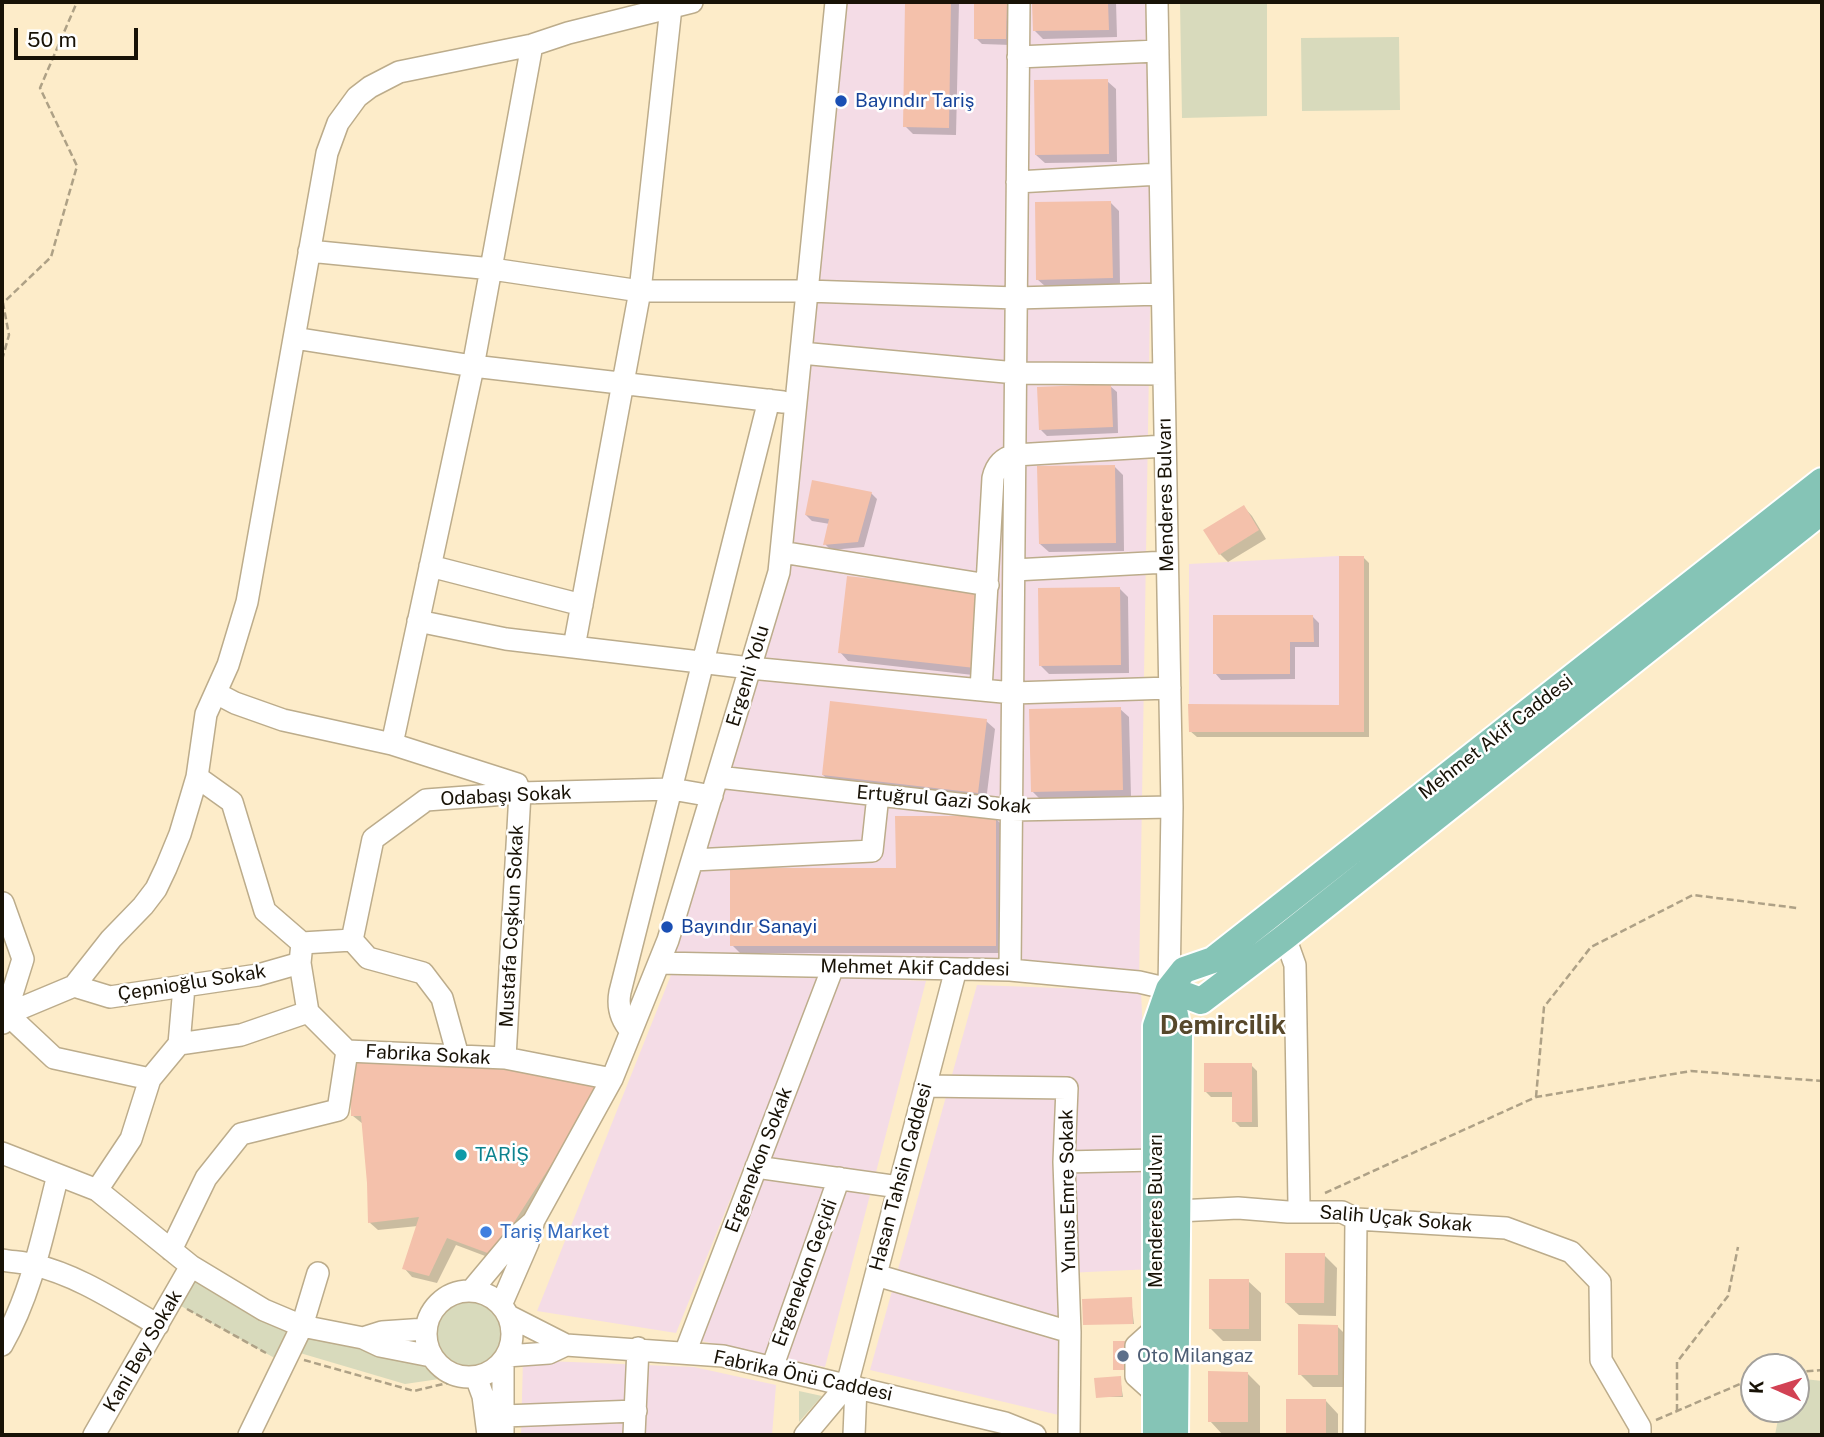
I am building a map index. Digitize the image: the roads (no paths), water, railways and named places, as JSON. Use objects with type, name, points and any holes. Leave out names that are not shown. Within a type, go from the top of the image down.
[{"type":"main road","name":"Mehmet Akif Caddesi","points":[[1822,481],[1213,960],[1184,970],[1169,989],[1201,1000],[1285,937],[1822,511]]},
{"type":"main road","name":"Menderes Bulvarı","points":[[1156,1435],[1156,1026],[1169,989]]},
{"type":"main road","name":"Menderes Bulvarı","points":[[1169,989],[1179,1035],[1175,1435]]},
{"type":"street","points":[[4,1018],[74,986],[156,889],[180,834],[197,777],[206,714],[238,636],[247,602],[309,251],[331,138],[338,123],[357,97],[399,72],[532,45],[568,33],[692,2]]},
{"type":"street","name":"Ergenli Yolu","points":[[471,1291],[517,1236],[533,1222],[612,1079],[668,940],[779,572],[836,2]]},
{"type":"street","points":[[1010,970],[1019,2]]},
{"type":"street","name":"Menderes Bulvarı","points":[[1157,2],[1172,807],[1169,989]]},
{"type":"street","points":[[574,647],[640,291],[671,7]]},
{"type":"street","points":[[392,744],[473,366],[532,45]]},
{"type":"street","points":[[1018,57],[1158,51]]},
{"type":"street","points":[[1017,182],[1160,174]]},
{"type":"street","points":[[309,251],[492,269],[640,291],[807,291],[1016,298],[1162,293]]},
{"type":"street","points":[[294,338],[473,366],[796,404]]},
{"type":"street","points":[[801,353],[1016,373],[1164,374]]},
{"type":"street","points":[[631,1031],[622,1018],[619,1001],[769,400]]},
{"type":"street","points":[[981,690],[994,472],[1001,462],[1015,455],[1165,446]]},
{"type":"street","points":[[781,552],[988,584]]},
{"type":"street","points":[[1014,570],[1167,562]]},
{"type":"street","points":[[430,566],[582,605]]},
{"type":"street","points":[[418,621],[506,639],[750,668],[981,690],[1013,692],[1170,688]]},
{"type":"street","points":[[216,693],[235,703],[283,720],[392,744],[514,782],[520,793]]},
{"type":"street","points":[[179,1044],[241,1035],[308,1012],[301,953],[265,911],[232,802],[197,777]]},
{"type":"street","name":"Odabaşı Sokak","points":[[352,940],[373,839],[426,800],[520,793],[715,786]]},
{"type":"street","name":"Ertuğrul Gazi Sokak","points":[[715,786],[878,795],[1012,810],[1172,807]]},
{"type":"street","name":"Mustafa Coşkun Sokak","points":[[505,1058],[520,793]]},
{"type":"street","points":[[693,860],[872,851],[878,795]]},
{"type":"street","points":[[2,904],[23,959],[4,1018]]},
{"type":"street","points":[[1285,937],[1296,965],[1299,1205]]},
{"type":"street","points":[[352,940],[368,958],[423,972],[442,998],[458,1056]]},
{"type":"street","name":"Çepnioğlu Sokak","points":[[74,986],[110,997],[258,975],[301,953],[352,940]]},
{"type":"street","name":"Mehmet Akif Caddesi","points":[[659,963],[1010,970],[1139,982],[1169,989]]},
{"type":"street","name":"Ergenekon Sokak","points":[[685,1353],[833,967]]},
{"type":"street","name":"Hasan Tahsin Caddesi","points":[[854,1435],[852,1386],[876,1275],[956,969]]},
{"type":"street","points":[[97,1190],[131,1139],[150,1079],[179,1044],[184,987]]},
{"type":"street","name":"Fabrika Sokak","points":[[308,1012],[347,1051],[505,1058],[612,1079]]},
{"type":"street","points":[[4,1018],[54,1058],[150,1079]]},
{"type":"street","points":[[171,1250],[206,1178],[241,1134],[338,1111],[347,1051]]},
{"type":"street","name":"Yunus Emre Sokak","points":[[925,1086],[1067,1088],[1064,1162],[1070,1332],[1069,1435]]},
{"type":"street","points":[[2,1153],[97,1190],[191,1266],[264,1310],[302,1326],[363,1338],[380,1346],[431,1356]]},
{"type":"street","points":[[1064,1162],[1156,1160]]},
{"type":"street","name":"Ergenekon Geçidi","points":[[756,1167],[899,1187]]},
{"type":"street","points":[[2,1345],[14,1324],[35,1265],[58,1175]]},
{"type":"street","name":"Ergenekon Geçidi","points":[[772,1368],[839,1178]]},
{"type":"street","name":"Salih Uçak Sokak","points":[[1178,1211],[1238,1209],[1342,1212],[1356,1219],[1506,1227],[1571,1252],[1600,1282],[1601,1360],[1640,1431]]},
{"type":"street","points":[[1354,1435],[1356,1219]]},
{"type":"street","points":[[505,1311],[533,1222]]},
{"type":"street","points":[[2,1260],[35,1265],[86,1286],[158,1325]]},
{"type":"street","name":"Kani Bey Sokak","points":[[94,1435],[191,1266]]},
{"type":"street","points":[[249,1435],[302,1326],[318,1273]]},
{"type":"street","points":[[876,1275],[1070,1332]]},
{"type":"street","points":[[505,1359],[485,1375],[457,1376],[445,1370],[431,1356],[426,1342],[426,1329],[434,1309],[444,1299],[471,1291],[482,1293],[505,1311],[512,1329],[512,1342],[505,1359],[503,1426],[636,1411]]},
{"type":"street","name":"Fabrika Önü Caddesi","points":[[505,1311],[565,1345],[723,1356],[852,1386],[1035,1435]]},
{"type":"street","points":[[363,1338],[382,1332],[426,1329]]},
{"type":"street","name":"Fabrika Önü Caddesi","points":[[505,1359],[549,1353],[565,1345]]},
{"type":"street","points":[[635,1435],[638,1348]]},
{"type":"street","points":[[474,1377],[483,1396],[488,1435]]},
{"type":"street","points":[[806,1435],[852,1386]]},
{"type":"place","name":"Bayındır Tariş","points":[[841,101]]},
{"type":"place","name":"Bayındır Sanayi","points":[[667,927]]},
{"type":"place","name":"TARİŞ","points":[[461,1155]]},
{"type":"place","name":"Tariş Market","points":[[486,1232]]},
{"type":"place","name":"Oto Milangaz","points":[[1123,1356]]},
{"type":"district","name":"Demircilik","points":[[1223,1026]]}]
